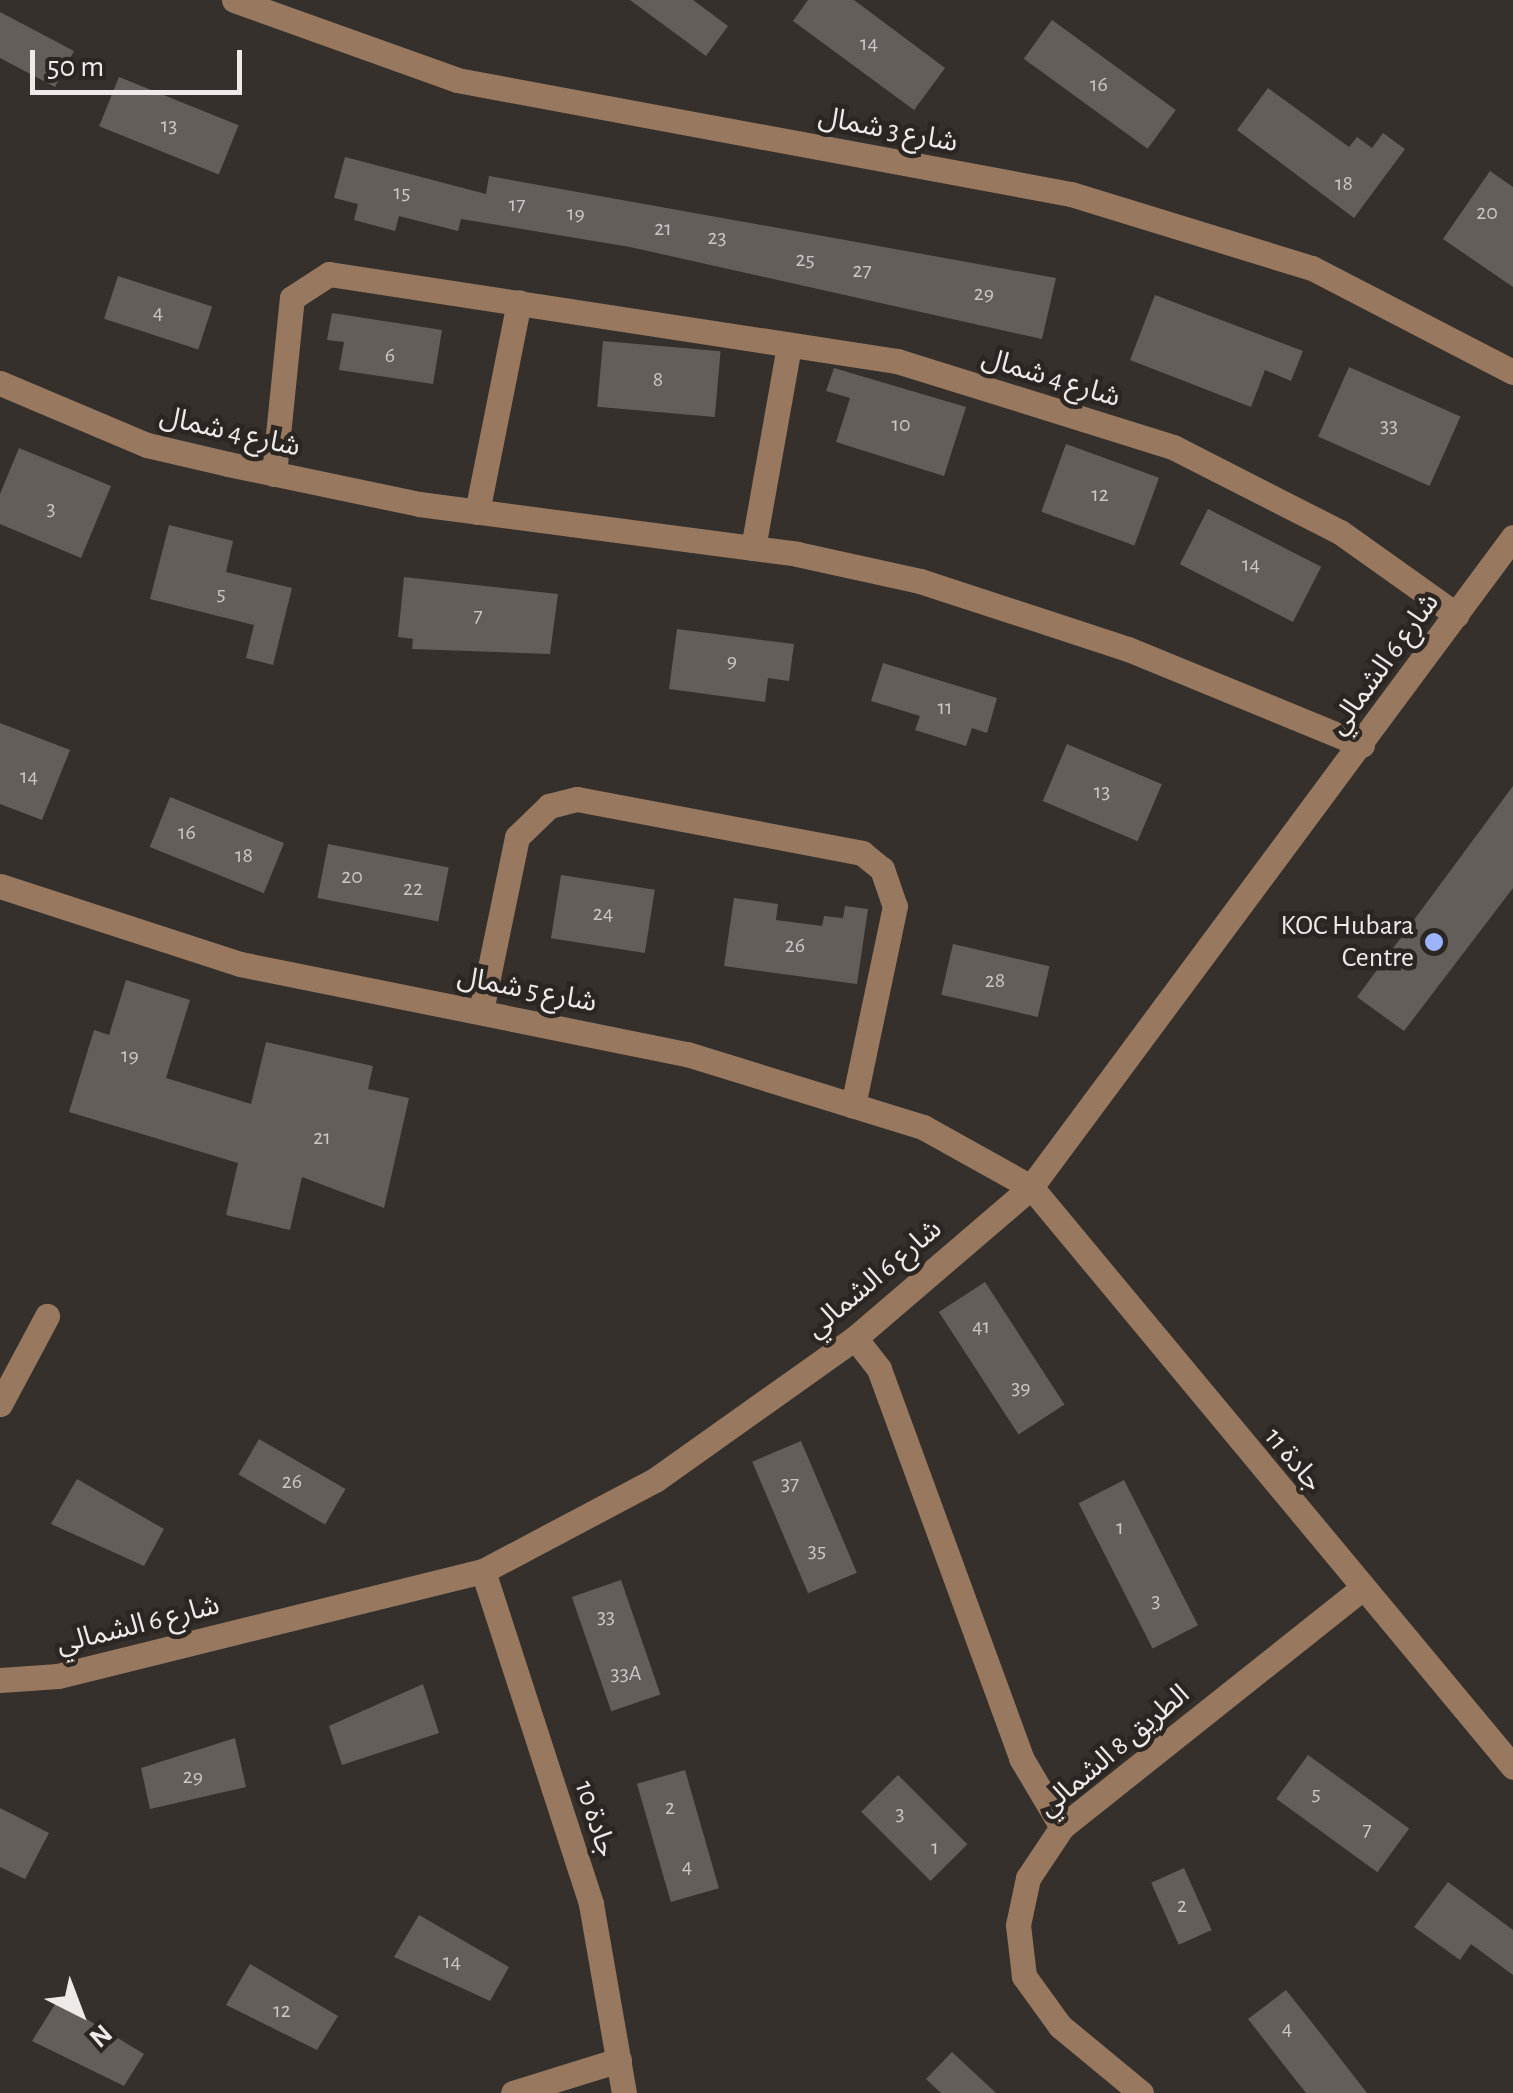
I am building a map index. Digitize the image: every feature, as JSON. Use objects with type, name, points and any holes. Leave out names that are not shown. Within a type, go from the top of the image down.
[{"type":"street","name":"شارع 3 شمال","points":[[234,0],[457,80],[1071,194],[1312,268],[1513,372]]},
{"type":"street","name":"شارع 4 شمال","points":[[274,474],[292,298],[304,284],[329,274],[897,361],[1173,448],[1340,532],[1457,615]]},
{"type":"street","points":[[477,512],[519,302]]},
{"type":"street","points":[[753,548],[788,346]]},
{"type":"street","name":"شارع 4 شمال","points":[[0,383],[147,445],[274,474],[477,512],[753,548],[920,580],[1128,649],[1362,745]]},
{"type":"street","name":"شارع 6 الشمالي","points":[[0,1680],[58,1676],[484,1571],[655,1480],[855,1338],[1031,1186],[1513,538]]},
{"type":"street","points":[[480,1011],[517,837],[549,806],[577,799],[862,853],[882,869],[896,906],[853,1106]]},
{"type":"street","name":"شارع 5 شمال","points":[[0,886],[240,964],[687,1054],[923,1126],[1031,1186]]},
{"type":"street","name":"جادة 11","points":[[1031,1186],[1513,1768]]},
{"type":"street","points":[[0,1404],[46,1316]]},
{"type":"street","points":[[855,1338],[879,1369],[1021,1758],[1062,1827]]},
{"type":"street","name":"جادة 10","points":[[484,1571],[591,1904],[624,2093]]},
{"type":"street","name":"الطريق 8 الشمالي","points":[[1141,2093],[1060,2026],[1024,1976],[1018,1925],[1028,1878],[1062,1827],[1362,1588]]},
{"type":"street","points":[[512,2093],[618,2060]]},
{"type":"building","points":[[630,0],[693,0],[728,26],[706,56]]},
{"type":"building","points":[[808,0],[854,0],[945,68],[914,110],[793,21]]},
{"type":"building","points":[[0,12],[74,51],[55,87],[0,58]]},
{"type":"building","points":[[1052,20],[1176,110],[1148,149],[1024,59]]},
{"type":"building","points":[[119,77],[239,125],[219,174],[99,126]]},
{"type":"building","points":[[1268,88],[1349,147],[1357,137],[1372,148],[1383,133],[1405,149],[1354,218],[1237,130]]},
{"type":"building","points":[[345,157],[486,194],[489,176],[1056,278],[1042,339],[630,247],[461,219],[458,231],[399,216],[395,231],[354,220],[358,204],[334,198]]},
{"type":"building","points":[[1490,171],[1513,187],[1513,287],[1443,239]]},
{"type":"building","points":[[118,276],[212,307],[198,349],[104,319]]},
{"type":"building","points":[[1155,295],[1303,351],[1291,381],[1265,370],[1251,407],[1130,360]]},
{"type":"building","points":[[332,313],[442,330],[433,384],[339,370],[344,342],[327,340]]},
{"type":"building","points":[[603,341],[721,351],[715,417],[597,407]]},
{"type":"building","points":[[1349,367],[1460,417],[1430,486],[1318,436]]},
{"type":"building","points":[[834,368],[966,407],[944,476],[836,442],[850,398],[826,391]]},
{"type":"building","points":[[1066,444],[1159,478],[1134,546],[1041,512]]},
{"type":"building","points":[[19,448],[111,486],[81,558],[0,524],[0,494]]},
{"type":"building","points":[[1208,509],[1321,567],[1293,622],[1180,564]]},
{"type":"building","points":[[169,525],[233,541],[226,572],[292,588],[273,665],[246,658],[254,625],[150,599]]},
{"type":"building","points":[[404,577],[558,594],[550,654],[412,649],[413,639],[398,637]]},
{"type":"building","points":[[677,629],[794,644],[789,681],[768,678],[765,702],[669,689]]},
{"type":"building","points":[[883,663],[997,698],[987,733],[972,728],[966,746],[915,730],[920,716],[871,701]]},
{"type":"building","points":[[0,723],[70,750],[42,820],[0,804]]},
{"type":"building","points":[[1067,744],[1162,784],[1138,841],[1043,801]]},
{"type":"building","name":"KOC Hubara Centre","points":[[1513,786],[1513,888],[1404,1031],[1357,997]]},
{"type":"building","points":[[170,797],[284,843],[264,893],[150,847]]},
{"type":"building","points":[[328,844],[449,867],[438,921],[318,898]]},
{"type":"building","points":[[561,875],[655,890],[645,953],[551,938]]},
{"type":"building","points":[[734,898],[778,904],[776,920],[822,926],[824,916],[843,918],[845,906],[868,909],[857,984],[724,966]]},
{"type":"building","points":[[953,944],[1049,966],[1038,1017],[941,995]]},
{"type":"building","points":[[126,980],[190,1000],[166,1078],[251,1104],[266,1042],[373,1066],[368,1089],[409,1098],[384,1208],[302,1177],[290,1230],[226,1215],[238,1163],[69,1112],[94,1030],[109,1035]]},
{"type":"building","points":[[985,1282],[1065,1404],[1018,1434],[939,1312]]},
{"type":"building","points":[[259,1439],[346,1489],[325,1525],[238,1475]]},
{"type":"building","points":[[801,1441],[857,1573],[808,1593],[752,1462]]},
{"type":"building","points":[[77,1479],[164,1529],[144,1566],[51,1524]]},
{"type":"building","points":[[1124,1480],[1198,1625],[1153,1648],[1079,1503]]},
{"type":"building","points":[[621,1580],[660,1694],[611,1711],[572,1597]]},
{"type":"building","points":[[423,1684],[439,1733],[342,1765],[329,1726]]},
{"type":"building","points":[[235,1738],[246,1787],[150,1809],[141,1768]]},
{"type":"building","points":[[1308,1755],[1409,1828],[1377,1872],[1276,1799]]},
{"type":"building","points":[[685,1770],[719,1888],[671,1902],[637,1784]]},
{"type":"building","points":[[898,1775],[967,1844],[931,1881],[861,1812]]},
{"type":"building","points":[[0,1808],[49,1833],[25,1879],[0,1867]]},
{"type":"building","points":[[1184,1868],[1212,1930],[1179,1945],[1151,1883]]},
{"type":"building","points":[[1448,1882],[1513,1930],[1513,1975],[1471,1944],[1460,1960],[1414,1927]]},
{"type":"building","points":[[419,1915],[509,1967],[490,2001],[394,1957]]},
{"type":"building","points":[[250,1964],[338,2016],[317,2050],[226,2005]]},
{"type":"building","points":[[1286,1990],[1367,2093],[1306,2093],[1287,2069],[1248,2019]]},
{"type":"building","points":[[57,2001],[144,2054],[124,2086],[32,2041]]},
{"type":"building","points":[[952,2052],[996,2093],[941,2093],[926,2079]]},
{"type":"place","name":"KOC Hubara Centre","points":[[1434,942]]}]
